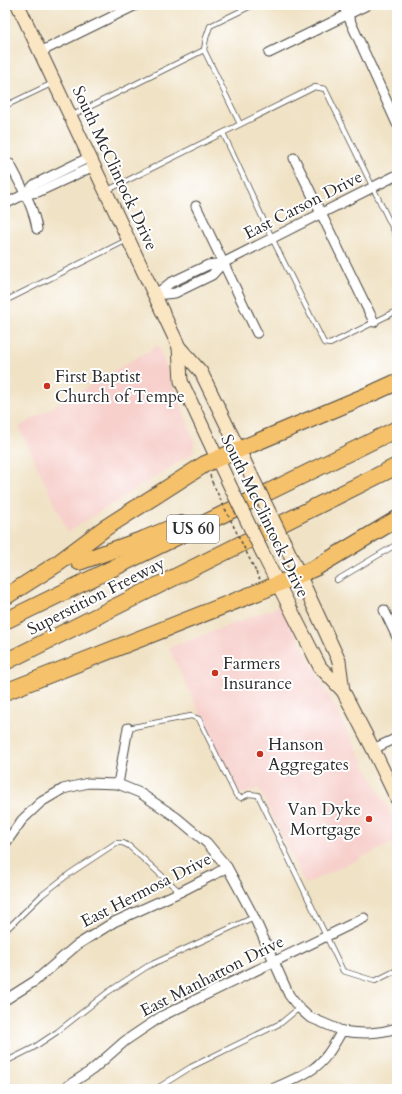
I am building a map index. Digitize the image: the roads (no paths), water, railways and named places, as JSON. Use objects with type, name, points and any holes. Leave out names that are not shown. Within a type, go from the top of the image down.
[{"type":"highway","points":[[6,591],[57,564],[105,528],[205,464],[213,465],[239,450],[397,382]]},
{"type":"highway","name":"Superstition Freeway","points":[[5,621],[397,429]]},
{"type":"highway","points":[[79,562],[144,539],[381,437]]},
{"type":"highway","name":"Superstition Freeway","points":[[5,662],[397,466]]},
{"type":"highway","points":[[5,692],[270,582],[299,575],[315,568],[397,519]]},
{"type":"highway","points":[[5,668],[47,642]]},
{"type":"main road","name":"South McClintock Drive","points":[[18,5],[155,295],[178,347],[201,372],[287,549],[339,661],[343,691]]},
{"type":"main road","name":"South McClintock Drive","points":[[178,347],[181,382],[213,465],[230,485],[265,558],[270,582],[320,667],[343,691],[397,798]]},
{"type":"street","points":[[40,52],[136,5]]},
{"type":"street","points":[[342,5],[397,124]]},
{"type":"street","points":[[269,53],[367,5]]},
{"type":"street","points":[[294,158],[374,322]]},
{"type":"street","points":[[5,204],[25,194],[38,192],[92,161]]},
{"type":"street","points":[[10,164],[36,220],[37,229]]},
{"type":"street","name":"East Carson Drive","points":[[155,295],[170,283],[208,265],[223,263],[397,175]]},
{"type":"street","points":[[196,206],[258,333]]},
{"type":"street","points":[[384,610],[397,637]]},
{"type":"street","points":[[118,784],[128,728]]},
{"type":"street","points":[[373,749],[397,738]]},
{"type":"street","points":[[5,844],[22,820],[41,802],[63,789],[88,783],[118,784],[140,792],[176,817],[207,843],[226,867],[254,917],[289,995],[299,1008],[309,1017],[342,1031],[358,1034],[384,1032],[397,1028]]},
{"type":"street","name":"East Hermosa Drive","points":[[5,1000],[35,981],[76,945],[114,922],[180,892],[226,867]]},
{"type":"street","name":"East Manhatton Drive","points":[[63,1089],[92,1070],[125,1041],[162,1016],[364,918]]},
{"type":"street","points":[[272,1089],[314,1068],[331,1050],[342,1031]]},
{"type":"lane","points":[[240,124],[204,50],[210,26],[253,5]]},
{"type":"lane","points":[[70,116],[204,50]]},
{"type":"lane","points":[[5,106],[55,82]]},
{"type":"lane","points":[[106,191],[315,87],[325,89],[397,237]]},
{"type":"lane","points":[[223,133],[272,238],[324,343],[330,344],[397,311]]},
{"type":"lane","points":[[5,300],[129,240]]},
{"type":"lane","points":[[337,580],[397,544]]},
{"type":"lane","points":[[128,728],[191,716],[199,719],[236,795],[241,798],[249,794],[258,795],[343,971],[376,981],[397,970]]},
{"type":"lane","points":[[5,930],[42,895],[69,874],[116,843],[122,843],[129,846],[180,892]]},
{"type":"lane","points":[[5,1062],[33,1048],[58,1032],[108,992],[148,966],[254,917]]},
{"type":"lane","points":[[156,1089],[191,1067],[281,1023],[299,1008]]},
{"type":"place","name":"First Baptist Church of Tempe","points":[[47,386]]},
{"type":"place","name":"Farmers Insurance","points":[[215,673]]},
{"type":"place","name":"Hanson Aggregates","points":[[260,754]]},
{"type":"place","name":"Van Dyke Mortgage","points":[[369,819]]}]
